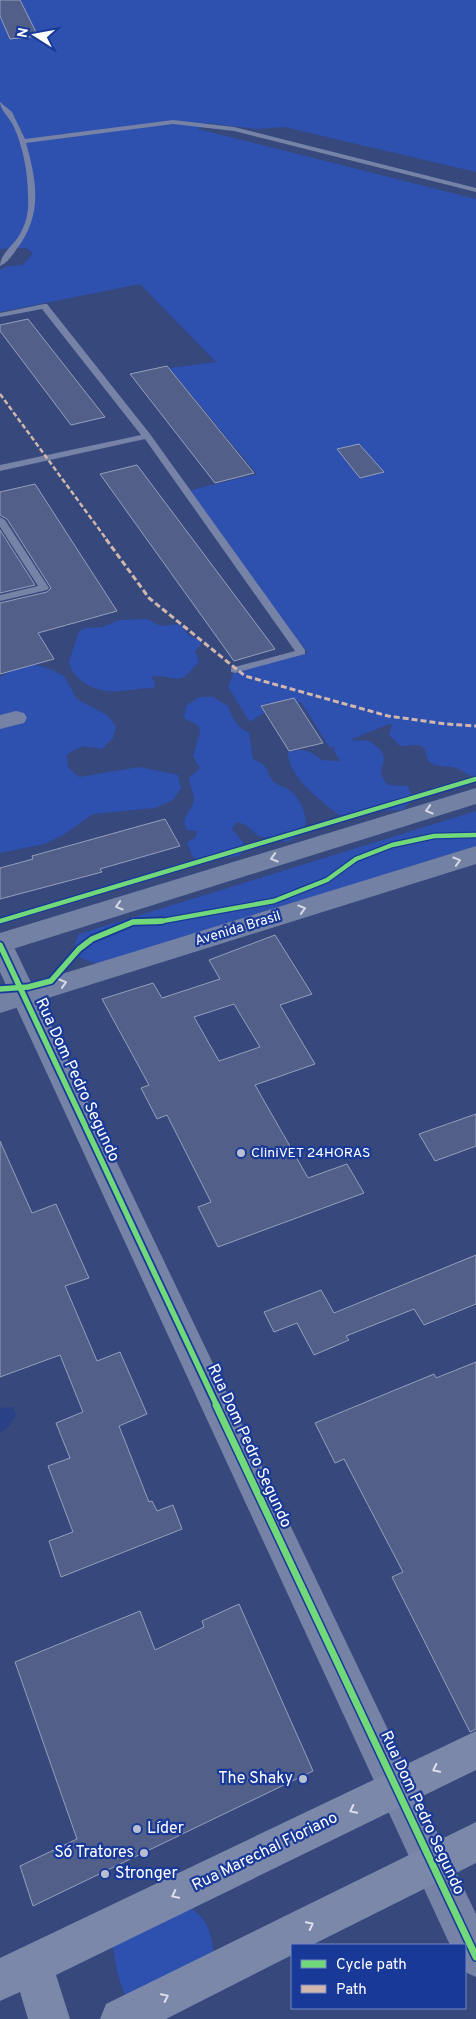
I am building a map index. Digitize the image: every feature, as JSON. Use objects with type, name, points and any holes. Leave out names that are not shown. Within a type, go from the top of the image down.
[{"type":"main road","points":[[0,944],[476,796]]},
{"type":"main road","name":"Avenida Brasil","points":[[12,1000],[476,855]]},
{"type":"main road","name":"Rua Marechal Floriano","points":[[16,1972],[476,1750]]},
{"type":"main road","points":[[121,2019],[476,1842]]},
{"type":"main road","points":[[16,1972],[49,2019]]},
{"type":"street","name":"Rua Dom Pedro Segundo","points":[[0,944],[12,1000],[397,1788],[476,1957]]},
{"type":"lane","points":[[0,104],[12,118],[27,154],[33,196],[29,222],[14,248],[0,264]]},
{"type":"lane","points":[[22,141],[128,126],[173,122],[195,123],[276,139],[476,190]]},
{"type":"lane","points":[[0,315],[44,306],[147,436],[301,652],[235,670]]},
{"type":"lane","points":[[0,468],[147,436]]},
{"type":"lane","points":[[0,520],[44,588],[0,598]]},
{"type":"lane","points":[[0,540],[11,538]]},
{"type":"shaded area","points":[[0,0],[476,0],[476,172],[284,127],[257,129],[207,123],[198,129],[476,199],[476,778],[454,767],[433,764],[427,757],[426,750],[420,745],[400,746],[389,735],[392,724],[389,724],[350,740],[370,741],[379,749],[384,756],[382,775],[388,785],[408,786],[413,799],[402,810],[361,811],[340,816],[307,788],[289,762],[288,752],[297,750],[310,752],[321,760],[340,761],[333,749],[335,746],[330,748],[301,702],[268,710],[250,722],[228,687],[235,670],[308,653],[183,492],[257,474],[169,368],[216,362],[140,284],[0,312],[0,270],[9,266],[23,265],[33,253],[26,248],[0,249]]},
{"type":"shaded area","points":[[147,619],[161,626],[180,624],[187,634],[201,641],[200,646],[195,651],[199,662],[186,676],[176,679],[155,676],[151,677],[155,682],[154,688],[108,691],[91,686],[82,681],[73,672],[69,662],[79,632],[85,628],[103,627],[119,620]]},
{"type":"shaded area","points":[[33,664],[64,676],[77,699],[107,715],[116,726],[113,738],[102,749],[83,746],[67,754],[68,767],[79,777],[139,767],[178,775],[181,788],[173,800],[155,808],[93,814],[63,835],[44,844],[0,853],[0,677],[12,670]]},
{"type":"shaded area","points":[[199,697],[213,697],[228,706],[236,722],[249,733],[253,759],[263,764],[274,782],[288,789],[299,800],[305,814],[306,824],[296,837],[288,842],[258,836],[246,825],[237,822],[232,829],[243,842],[244,849],[239,856],[215,856],[200,861],[192,856],[187,842],[195,838],[197,831],[187,830],[185,817],[194,799],[189,778],[200,768],[193,756],[200,732],[199,726],[184,718],[186,706]]},
{"type":"shaded area","points":[[476,811],[476,846],[99,964],[86,961],[75,952],[79,934]]},
{"type":"shaded area","points":[[13,1407],[16,1415],[9,1426],[0,1433],[0,1408]]},
{"type":"shaded area","points":[[188,1907],[196,1912],[206,1923],[211,1937],[214,1960],[132,2009],[123,1991],[118,1974],[112,1937]]},
{"type":"building","points":[[0,0],[20,0],[38,36],[10,39],[0,16]]},
{"type":"building","points":[[28,319],[105,417],[71,425],[0,331],[0,325]]},
{"type":"building","points":[[167,366],[254,473],[215,483],[130,374]]},
{"type":"building","points":[[359,444],[384,472],[360,478],[337,449]]},
{"type":"building","points":[[137,465],[275,649],[234,661],[100,474]]},
{"type":"building","points":[[35,484],[117,611],[38,633],[54,659],[0,674],[0,603],[47,592],[51,588],[7,519],[0,515],[0,492]]},
{"type":"building","points":[[0,530],[35,585],[0,593]]},
{"type":"building","points":[[294,698],[323,743],[289,751],[261,706]]},
{"type":"building","points":[[165,819],[180,846],[100,869],[102,872],[0,899],[0,868],[33,859],[32,856]]},
{"type":"building","points":[[275,935],[312,994],[280,1005],[315,1064],[255,1085],[308,1178],[347,1164],[364,1193],[218,1247],[198,1207],[211,1202],[167,1115],[157,1119],[141,1088],[149,1085],[102,999],[153,983],[162,998],[220,979],[209,960]],"holes":[[[234,1004],[260,1047],[219,1061],[194,1017]]]},
{"type":"building","points":[[476,1114],[476,1146],[435,1161],[419,1134]]},
{"type":"building","points":[[0,1141],[32,1213],[56,1204],[89,1278],[65,1286],[97,1361],[120,1352],[147,1414],[119,1426],[149,1502],[152,1501],[157,1511],[173,1505],[182,1529],[61,1577],[49,1541],[73,1532],[48,1466],[70,1458],[56,1423],[83,1412],[60,1355],[0,1377]]},
{"type":"building","points":[[476,1255],[476,1304],[424,1325],[414,1309],[346,1336],[349,1340],[314,1355],[297,1323],[274,1332],[264,1312],[321,1290],[334,1313]]},
{"type":"building","points":[[476,1362],[476,1729],[470,1732],[392,1577],[403,1572],[344,1459],[335,1463],[315,1423],[434,1374],[436,1378]]},
{"type":"building","points":[[239,1604],[313,1771],[33,1906],[20,1866],[77,1839],[15,1662],[140,1611],[155,1650],[204,1627],[202,1621]]},
{"type":"marked path","points":[[0,394],[149,598],[235,670],[245,676],[388,716],[417,721],[476,726]]},
{"type":"cycle path","points":[[0,921],[476,779]]},
{"type":"cycle path","points":[[0,989],[28,987],[51,981],[79,949],[92,939],[114,928],[133,922],[157,922],[274,901],[327,880],[356,859],[392,845],[434,836],[476,835]]},
{"type":"cycle path","points":[[0,945],[476,1957]]},
{"type":"place","name":"CliniVET 24HORAS","points":[[241,1153]]},
{"type":"place","name":"The Shaky","points":[[303,1779]]},
{"type":"place","name":"Líder","points":[[137,1829]]},
{"type":"place","name":"Só Tratores","points":[[144,1853]]},
{"type":"place","name":"Stronger","points":[[105,1874]]}]
